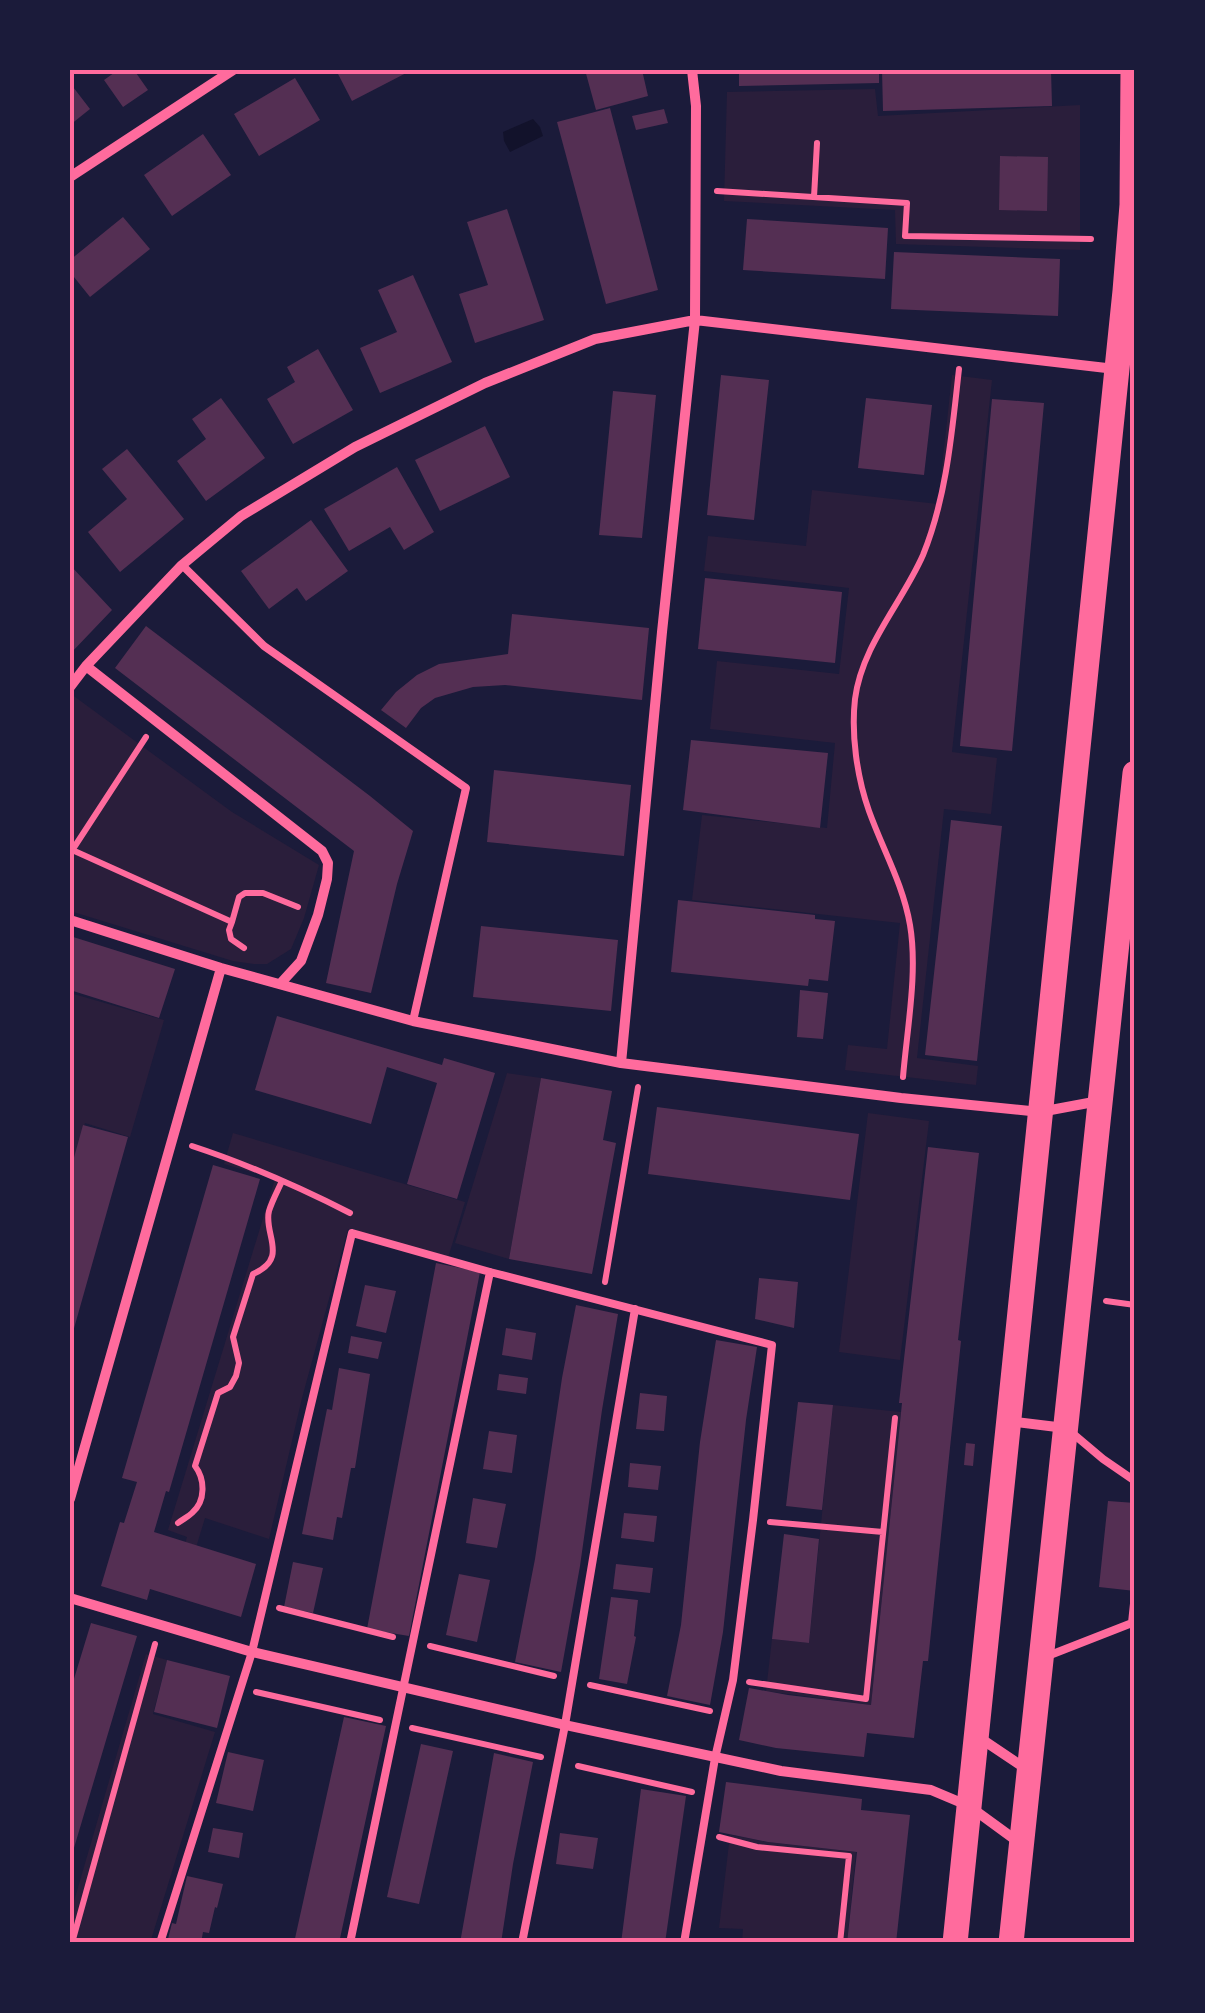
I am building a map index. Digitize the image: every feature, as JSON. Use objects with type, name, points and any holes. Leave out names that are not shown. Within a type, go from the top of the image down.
[{"type":"main road","points":[[955,1943],[1117,369],[1130,292],[1133,70]]},
{"type":"main road","points":[[1011,1943],[1135,773]]},
{"type":"street","points":[[70,177],[233,70]]},
{"type":"street","points":[[620,1064],[695,320],[696,106],[692,70]]},
{"type":"street","points":[[70,688],[182,565],[240,516],[356,448],[485,383],[595,339],[695,320],[1117,369]]},
{"type":"street","points":[[86,666],[322,850],[328,862],[327,880],[318,915],[302,961],[280,984]]},
{"type":"street","points":[[70,920],[220,968],[413,1020],[620,1064],[1040,1112],[1100,1101]]},
{"type":"street","points":[[70,1499],[220,968]]},
{"type":"street","points":[[1008,1421],[1066,1428]]},
{"type":"street","points":[[70,1598],[252,1652],[565,1726],[782,1771],[920,1788],[969,1806],[1022,1845]]},
{"type":"street","points":[[976,1735],[1029,1772]]},
{"type":"lane","points":[[182,565],[264,646],[466,788],[413,1020]]},
{"type":"lane","points":[[160,1943],[252,1652],[352,1234],[772,1345],[732,1680],[684,1943]]},
{"type":"lane","points":[[350,1943],[490,1272]]},
{"type":"lane","points":[[522,1943],[565,1726],[635,1309]]},
{"type":"lane","points":[[1066,1428],[1135,1482]]},
{"type":"lane","points":[[1041,1659],[1132,1623],[1135,1594]]},
{"type":"path","points":[[814,198],[817,144]]},
{"type":"path","points":[[696,190],[907,203],[905,236],[1091,239]]},
{"type":"path","points":[[901,1098],[911,990],[911,928],[898,878],[869,810],[859,774],[856,696],[874,643],[912,578],[934,524],[953,425],[960,351]]},
{"type":"path","points":[[156,722],[71,849],[232,922],[244,893],[264,893],[318,915]]},
{"type":"path","points":[[290,924],[296,906]]},
{"type":"path","points":[[601,1300],[642,1066]]},
{"type":"path","points":[[172,1140],[239,1161],[282,1180],[357,1217],[376,1240]]},
{"type":"path","points":[[178,1523],[194,1512],[202,1496],[203,1480],[194,1466],[218,1393],[230,1387],[236,1376],[239,1363],[233,1337],[252,1274],[263,1270],[271,1257],[274,1245],[268,1214],[282,1180]]},
{"type":"path","points":[[732,1680],[866,1699],[895,1418]]},
{"type":"path","points":[[754,1520],[883,1532]]},
{"type":"path","points":[[264,1604],[726,1714]]},
{"type":"path","points":[[72,1943],[160,1623]]},
{"type":"path","points":[[241,1687],[709,1794]]},
{"type":"path","points":[[703,1832],[758,1847],[849,1856],[840,1943]]},
{"type":"shaded area","points":[[875,89],[878,116],[1080,105],[1080,250],[896,244],[895,210],[724,201],[727,92]]},
{"type":"shaded area","points":[[533,119],[543,136],[510,152],[503,132]]},
{"type":"shaded area","points":[[952,375],[992,380],[952,752],[997,758],[991,814],[944,809],[917,1058],[978,1066],[976,1085],[845,1070],[848,1045],[887,1049],[900,923],[692,900],[702,815],[827,828],[835,743],[710,729],[717,661],[839,674],[849,588],[704,571],[708,536],[806,546],[812,490],[938,504]]},
{"type":"shaded area","points":[[71,694],[232,812],[319,865],[291,949],[267,964],[233,961],[70,911]]},
{"type":"shaded area","points":[[70,993],[164,1020],[130,1137],[85,1123],[70,1174]]},
{"type":"shaded area","points":[[507,1073],[541,1078],[509,1259],[455,1243]]},
{"type":"shaded area","points":[[868,1113],[929,1121],[900,1360],[839,1352]]},
{"type":"shaded area","points":[[233,1133],[465,1202],[448,1258],[348,1229],[269,1539],[205,1518],[183,1590],[172,1587],[187,1537],[168,1530],[275,1179],[224,1164]]},
{"type":"shaded area","points":[[833,1405],[901,1412],[871,1705],[766,1691],[772,1639],[809,1643]]},
{"type":"shaded area","points":[[146,1654],[167,1660],[153,1714],[215,1732],[150,1943],[70,1943],[70,1915]]},
{"type":"shaded area","points":[[730,1835],[856,1852],[847,1943],[742,1943],[743,1929],[719,1928]]},
{"type":"building","points":[[118,70],[134,70],[148,90],[123,107],[104,80]]},
{"type":"building","points":[[412,70],[352,101],[337,72]]},
{"type":"building","points":[[585,70],[642,70],[648,96],[596,110]]},
{"type":"building","points":[[739,70],[879,70],[879,83],[739,86]]},
{"type":"building","points":[[882,70],[1051,70],[1052,106],[883,111]]},
{"type":"building","points":[[295,78],[320,120],[259,156],[234,114]]},
{"type":"building","points":[[70,83],[90,109],[70,125]]},
{"type":"building","points":[[610,108],[658,290],[606,304],[557,122]]},
{"type":"building","points":[[664,109],[668,123],[636,130],[632,116]]},
{"type":"building","points":[[203,134],[231,175],[172,216],[144,175]]},
{"type":"building","points":[[1000,156],[1048,157],[1047,211],[999,210]]},
{"type":"building","points":[[507,209],[544,320],[475,343],[459,294],[488,285],[467,222]]},
{"type":"building","points":[[123,217],[150,249],[90,297],[70,272],[70,260]]},
{"type":"building","points":[[747,219],[888,228],[885,279],[743,270]]},
{"type":"building","points":[[894,252],[1060,259],[1058,316],[891,309]]},
{"type":"building","points":[[413,275],[452,362],[380,393],[360,348],[397,332],[378,290]]},
{"type":"building","points":[[318,349],[353,410],[293,444],[267,399],[295,382],[287,367]]},
{"type":"building","points":[[721,375],[769,380],[754,520],[707,515]]},
{"type":"building","points":[[613,391],[656,395],[642,538],[599,535]]},
{"type":"building","points":[[221,398],[265,458],[206,501],[177,461],[206,439],[192,419]]},
{"type":"building","points":[[866,398],[932,405],[924,475],[858,468]]},
{"type":"building","points":[[992,399],[1044,403],[1012,751],[960,746]]},
{"type":"building","points":[[485,426],[510,477],[440,511],[415,460]]},
{"type":"building","points":[[127,449],[184,519],[120,572],[88,532],[127,499],[102,469]]},
{"type":"building","points":[[397,467],[434,532],[404,550],[390,527],[349,551],[324,509]]},
{"type":"building","points":[[311,520],[348,571],[306,601],[297,588],[269,609],[241,571]]},
{"type":"building","points":[[70,565],[112,610],[70,654]]},
{"type":"building","points":[[705,578],[842,592],[835,663],[698,649]]},
{"type":"building","points":[[512,614],[649,628],[642,700],[505,685],[473,687],[435,698],[421,708],[406,728],[381,710],[417,675],[439,664],[508,654]]},
{"type":"building","points":[[146,626],[413,831],[371,993],[326,983],[354,851],[115,668]]},
{"type":"building","points":[[691,740],[828,753],[820,828],[683,810]]},
{"type":"building","points":[[494,770],[631,785],[624,856],[487,842]]},
{"type":"building","points":[[951,820],[1002,826],[977,1061],[925,1055]]},
{"type":"building","points":[[678,900],[815,915],[815,919],[835,921],[828,981],[809,979],[808,986],[671,972]]},
{"type":"building","points":[[481,926],[618,940],[611,1011],[473,997]]},
{"type":"building","points":[[70,936],[175,969],[159,1018],[70,990]]},
{"type":"building","points":[[800,990],[828,993],[823,1039],[797,1037]]},
{"type":"building","points":[[277,1016],[442,1065],[444,1058],[495,1073],[457,1199],[407,1184],[437,1083],[387,1067],[371,1124],[255,1090]]},
{"type":"building","points":[[541,1078],[612,1091],[603,1140],[616,1143],[592,1274],[509,1259]]},
{"type":"building","points":[[657,1107],[859,1134],[850,1200],[648,1174]]},
{"type":"building","points":[[83,1125],[128,1137],[71,1339],[70,1172]]},
{"type":"building","points":[[928,1147],[979,1153],[928,1661],[923,1661],[914,1738],[867,1733],[864,1757],[739,1740],[749,1688],[871,1705]]},
{"type":"building","points":[[213,1165],[260,1179],[154,1532],[256,1564],[241,1617],[150,1589],[147,1600],[101,1586],[137,1482],[122,1478]]},
{"type":"building","points":[[436,1263],[480,1272],[409,1636],[367,1629]]},
{"type":"building","points":[[759,1278],[798,1282],[794,1328],[755,1319]]},
{"type":"building","points":[[365,1285],[396,1291],[386,1333],[356,1326]]},
{"type":"building","points":[[576,1305],[618,1314],[561,1672],[515,1662]]},
{"type":"building","points":[[506,1328],[536,1333],[532,1360],[502,1355]]},
{"type":"building","points":[[351,1336],[382,1342],[378,1359],[348,1353]]},
{"type":"building","points":[[716,1340],[757,1347],[723,1632],[710,1705],[667,1696],[681,1625],[700,1442]]},
{"type":"building","points":[[339,1368],[370,1374],[355,1468],[351,1468],[342,1518],[337,1517],[333,1540],[302,1534]]},
{"type":"building","points":[[499,1374],[528,1378],[526,1394],[497,1390]]},
{"type":"building","points":[[640,1393],[667,1396],[664,1431],[636,1429]]},
{"type":"building","points":[[798,1402],[833,1405],[822,1510],[786,1506]]},
{"type":"building","points":[[489,1431],[517,1435],[512,1473],[483,1469]]},
{"type":"building","points":[[966,1443],[975,1444],[973,1466],[964,1465]]},
{"type":"building","points":[[630,1463],[661,1466],[658,1490],[628,1487]]},
{"type":"building","points":[[473,1498],[506,1504],[497,1548],[466,1543]]},
{"type":"building","points":[[1108,1501],[1135,1503],[1135,1591],[1099,1587]]},
{"type":"building","points":[[624,1513],[657,1516],[654,1542],[621,1538]]},
{"type":"building","points":[[784,1534],[819,1539],[809,1643],[772,1639]]},
{"type":"building","points":[[293,1562],[323,1568],[313,1613],[284,1607]]},
{"type":"building","points":[[616,1564],[653,1568],[650,1593],[613,1589]]},
{"type":"building","points":[[459,1574],[490,1580],[477,1642],[446,1635]]},
{"type":"building","points":[[611,1597],[638,1600],[627,1684],[599,1679]]},
{"type":"building","points":[[91,1623],[137,1636],[71,1858],[70,1692]]},
{"type":"building","points":[[167,1660],[230,1676],[217,1728],[154,1712]]},
{"type":"building","points":[[344,1717],[386,1726],[339,1943],[294,1943]]},
{"type":"building","points":[[421,1744],[453,1751],[419,1904],[387,1897]]},
{"type":"building","points":[[228,1752],[264,1760],[253,1811],[216,1803]]},
{"type":"building","points":[[494,1753],[533,1762],[501,1943],[460,1943]]},
{"type":"building","points":[[726,1782],[862,1799],[861,1810],[910,1815],[896,1943],[847,1943],[857,1852],[719,1832]]},
{"type":"building","points":[[641,1789],[686,1796],[665,1943],[621,1943]]},
{"type":"building","points":[[213,1828],[243,1833],[239,1858],[208,1852]]},
{"type":"building","points":[[560,1833],[598,1838],[593,1869],[556,1864]]},
{"type":"building","points":[[187,1876],[223,1884],[217,1908],[209,1933],[203,1932],[201,1943],[167,1943],[172,1923],[176,1924]]}]
